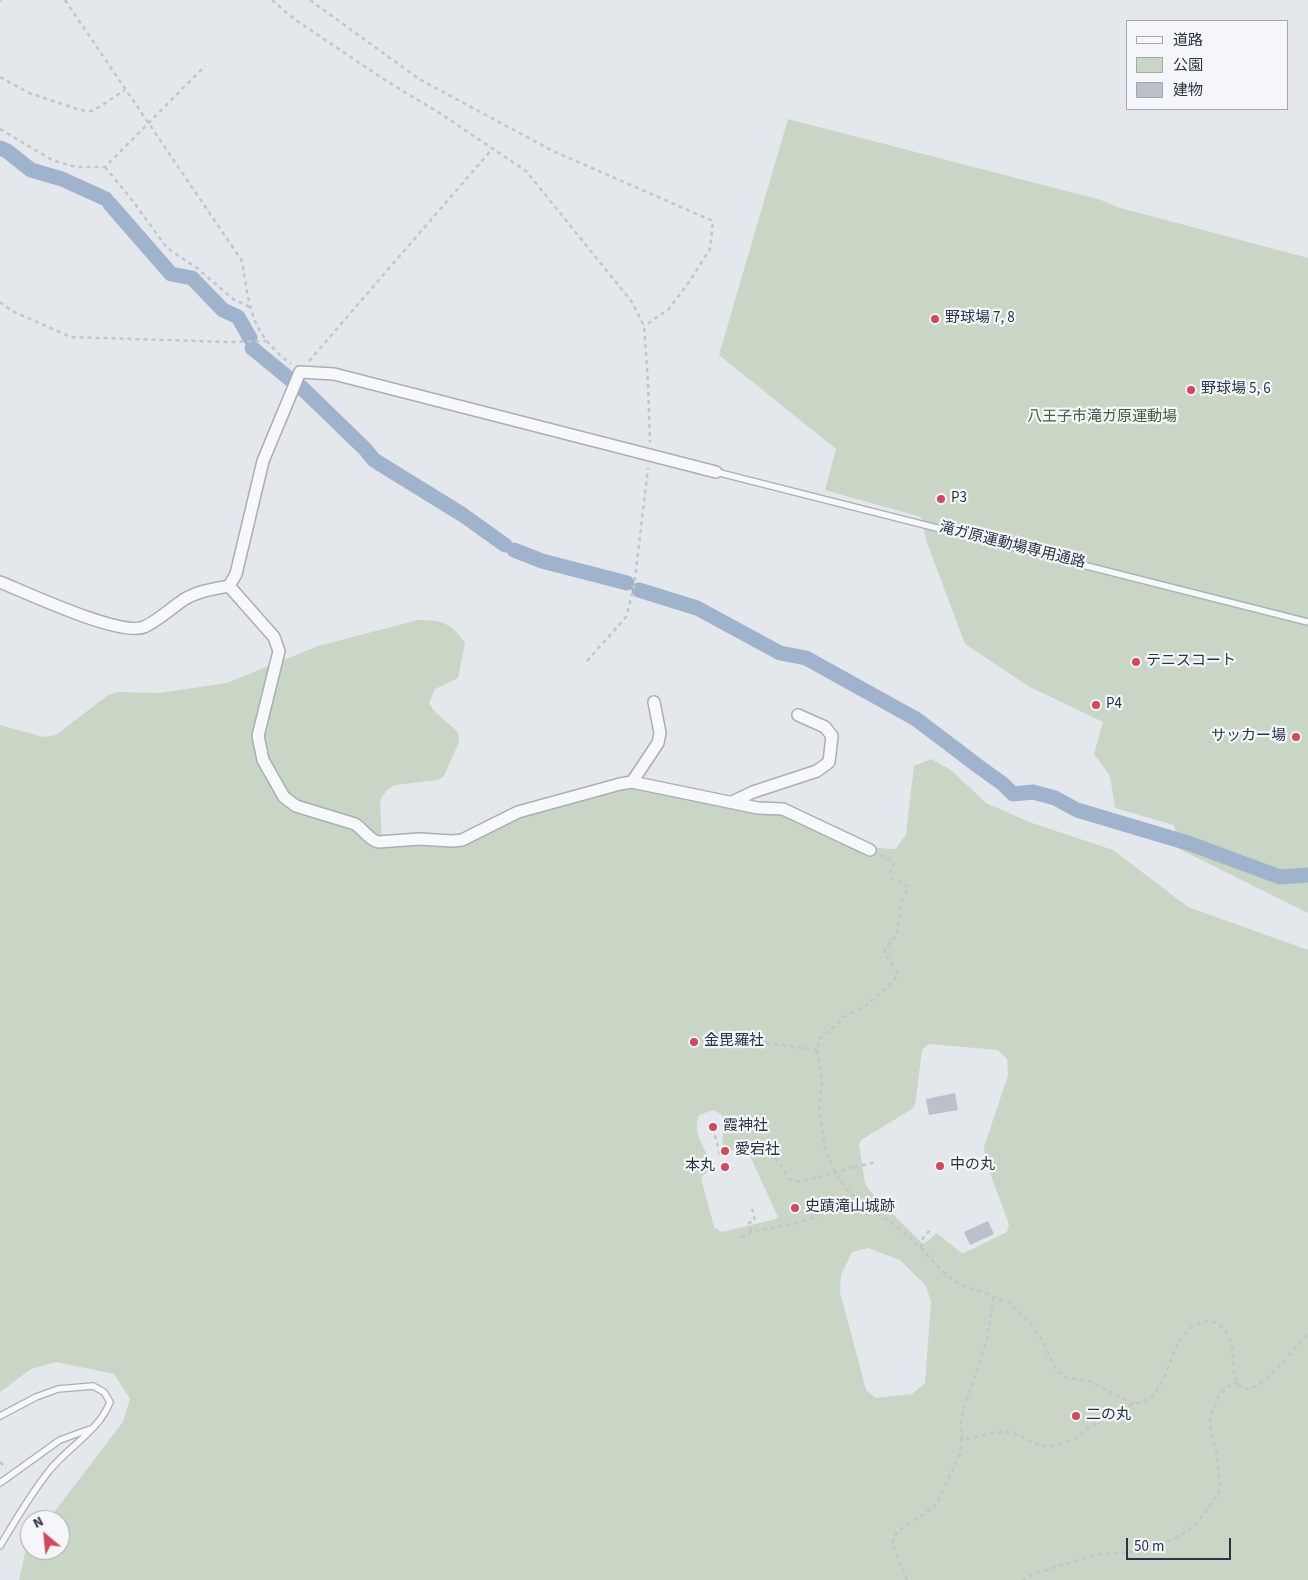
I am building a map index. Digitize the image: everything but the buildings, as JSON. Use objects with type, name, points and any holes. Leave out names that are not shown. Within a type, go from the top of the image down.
[{"type":"street","points":[[0,582],[101,622],[124,628],[143,628],[163,616],[181,601],[207,590],[229,586],[236,574],[263,461],[300,372],[334,374],[716,472]]},
{"type":"street","points":[[229,586],[274,637],[278,645],[279,652],[258,740],[263,760],[284,797],[296,806],[355,824],[374,841],[462,840],[518,812],[632,782],[758,808],[783,809],[870,850]]},
{"type":"street","points":[[632,782],[658,743],[660,733],[654,702]]},
{"type":"street","points":[[732,802],[753,792],[817,771],[829,762],[832,736],[825,727],[798,715]]},
{"type":"lane","name":"滝ガ原運動場専用通路","points":[[716,472],[1308,622]]},
{"type":"lane","points":[[0,1416],[36,1397],[58,1389],[93,1386],[104,1392],[110,1402],[105,1415],[50,1470],[26,1503],[0,1546]]},
{"type":"lane","points":[[0,1482],[60,1440],[93,1428]]},
{"type":"path","points":[[65,0],[242,261],[250,307],[256,324],[266,341],[281,357],[300,372],[493,148]]},
{"type":"path","points":[[272,0],[294,19],[526,171],[632,302],[644,326],[650,455],[634,587],[626,617],[587,661]]},
{"type":"path","points":[[310,0],[419,79],[553,151],[713,221],[710,249],[690,282],[669,309],[644,326]]},
{"type":"path","points":[[0,129],[52,160],[76,167],[104,167],[205,66]]},
{"type":"path","points":[[0,77],[29,93],[80,110],[93,111],[125,90]]},
{"type":"path","points":[[104,167],[132,200],[166,248],[197,268],[233,299],[250,307]]},
{"type":"path","points":[[0,302],[12,311],[71,337],[229,342],[266,341]]},
{"type":"path","points":[[870,850],[894,862],[890,877],[893,880],[903,882],[908,886],[908,890],[901,902],[897,934],[885,949],[885,954],[898,973],[894,980],[867,1005],[844,1017],[820,1039],[818,1050],[822,1082],[819,1107],[825,1150],[837,1176],[857,1200],[898,1228],[922,1248],[946,1274],[961,1285],[1010,1303],[1039,1334],[1056,1368],[1063,1377],[1089,1381],[1134,1404]]},
{"type":"path","points":[[734,1038],[818,1050]]},
{"type":"path","points":[[715,1135],[720,1155]]},
{"type":"path","points":[[760,1155],[770,1155],[776,1159],[792,1180],[797,1182],[877,1162]]},
{"type":"path","points":[[741,1238],[751,1232],[798,1223],[857,1200]]},
{"type":"path","points":[[751,1232],[749,1223],[755,1220],[752,1209]]},
{"type":"path","points":[[922,1248],[923,1238],[931,1229]]},
{"type":"path","points":[[907,1580],[892,1544],[893,1537],[897,1532],[937,1503],[960,1454],[962,1440],[961,1423],[964,1406],[988,1336],[993,1297]]},
{"type":"path","points":[[962,1440],[1008,1431],[1046,1446],[1074,1439],[1093,1425],[1134,1404],[1143,1402],[1153,1395],[1185,1335],[1191,1328],[1208,1321],[1221,1324],[1231,1342],[1233,1371],[1241,1387],[1245,1389],[1257,1386],[1276,1369],[1308,1334]]},
{"type":"path","points":[[1022,1580],[1031,1574],[1094,1555],[1150,1550],[1181,1535],[1197,1523],[1218,1494],[1220,1483],[1210,1418],[1219,1396],[1228,1387],[1238,1382]]},
{"type":"green space","name":"八王子市滝ガ原運動場","points":[[788,119],[1101,200],[1117,207],[1308,258],[1308,913],[1179,849],[1174,825],[1115,808],[1110,776],[1094,754],[1103,722],[1028,686],[965,644],[927,543],[921,517],[825,490],[836,449],[719,355]]},
{"type":"green space","points":[[418,620],[439,622],[450,626],[455,631],[465,643],[458,678],[435,689],[429,703],[434,711],[458,732],[459,742],[444,776],[438,780],[395,785],[387,790],[380,800],[382,841],[457,845],[517,817],[625,786],[781,814],[865,851],[875,848],[896,849],[906,834],[914,766],[931,759],[951,770],[986,803],[1032,823],[1113,850],[1188,907],[1308,950],[1308,1580],[19,1580],[24,1560],[70,1560],[70,1510],[56,1510],[123,1422],[130,1399],[114,1374],[56,1362],[31,1369],[0,1392],[0,725],[43,737],[56,735],[108,695],[118,692],[159,693],[227,683],[318,646]],"holes":[[[929,1044],[998,1050],[1007,1059],[1008,1075],[984,1147],[985,1160],[1009,1224],[1007,1232],[964,1253],[960,1252],[937,1233],[925,1243],[922,1243],[869,1190],[865,1183],[859,1144],[861,1140],[912,1109],[915,1105],[922,1050]],[[713,1110],[721,1114],[724,1126],[722,1141],[726,1151],[729,1152],[743,1146],[746,1147],[778,1217],[776,1219],[722,1232],[714,1227],[701,1178],[713,1166],[703,1147],[697,1128],[699,1115]],[[868,1248],[900,1260],[926,1286],[931,1302],[925,1383],[912,1394],[876,1398],[866,1390],[840,1292],[841,1275],[852,1252]]]},
{"type":"waterway","points":[[0,148],[7,151],[31,170],[62,179],[106,199]]},
{"type":"waterway","points":[[110,204],[171,274],[192,278],[223,310],[238,317],[250,338]]},
{"type":"waterway","points":[[252,348],[291,380]]},
{"type":"waterway","points":[[301,387],[374,460],[463,515],[505,545]]},
{"type":"waterway","points":[[514,550],[542,561],[627,583]]},
{"type":"waterway","points":[[639,590],[697,608],[780,653],[806,658],[916,719],[1003,784],[1013,794],[1033,792],[1055,798],[1077,810],[1188,843],[1280,877],[1308,875]]},
{"type":"place","name":"野球場 7, 8","points":[[935,319]]},
{"type":"place","name":"野球場 5, 6","points":[[1191,390]]},
{"type":"place","name":"P3","points":[[941,499]]},
{"type":"place","name":"テニスコート","points":[[1136,662]]},
{"type":"place","name":"P4","points":[[1096,705]]},
{"type":"place","name":"サッカー場","points":[[1296,737]]},
{"type":"place","name":"金毘羅社","points":[[694,1042]]},
{"type":"place","name":"霞神社","points":[[713,1127]]},
{"type":"place","name":"愛宕社","points":[[725,1151]]},
{"type":"place","name":"中の丸","points":[[940,1166]]},
{"type":"place","name":"本丸","points":[[725,1167]]},
{"type":"place","name":"史蹟滝山城跡","points":[[795,1208]]},
{"type":"place","name":"二の丸","points":[[1076,1416]]}]
